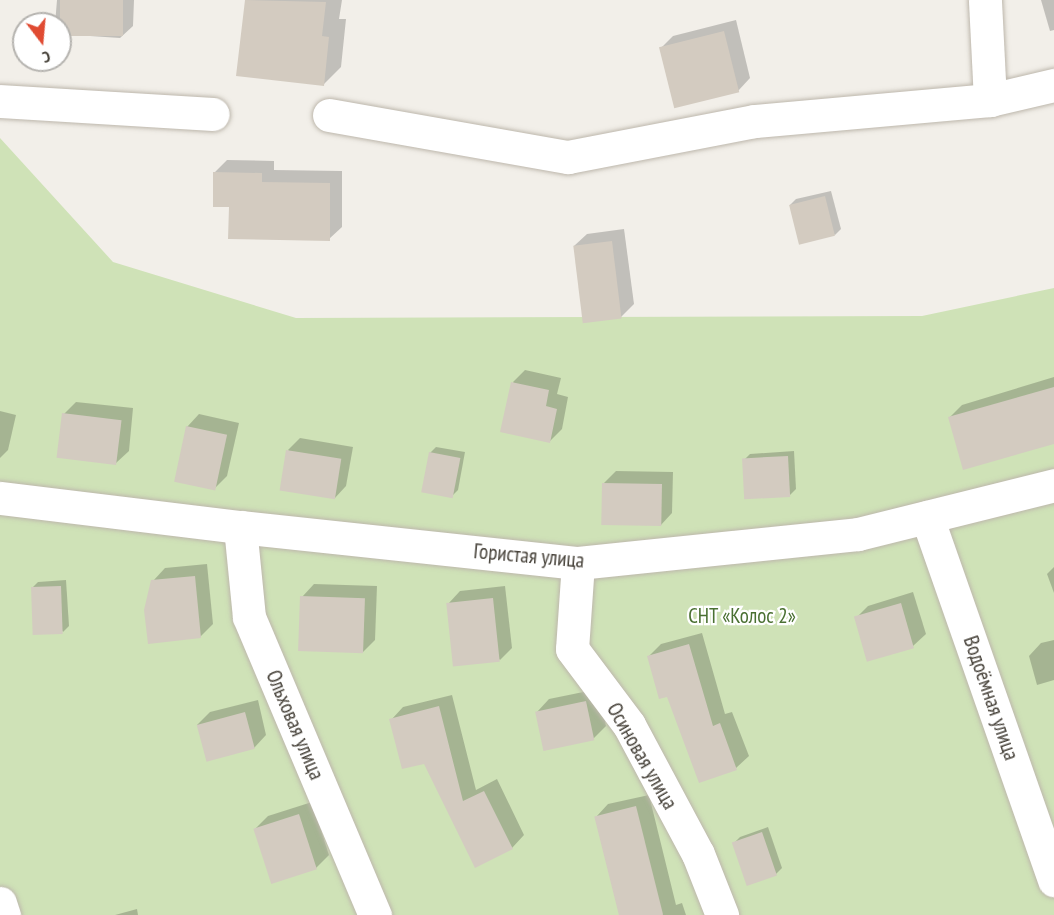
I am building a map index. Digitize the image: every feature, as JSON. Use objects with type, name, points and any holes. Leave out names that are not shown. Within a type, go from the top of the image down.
[{"type":"street","points":[[986,0],[990,100]]},
{"type":"street","points":[[329,115],[568,157],[755,121],[990,100],[1054,85]]},
{"type":"street","points":[[0,102],[213,114]]},
{"type":"street","name":"Гористая улица","points":[[0,498],[240,527],[578,563],[858,534],[1054,485]]},
{"type":"street","name":"Водоёмная улица","points":[[927,517],[1054,880]]},
{"type":"street","name":"Ольховая улица","points":[[240,527],[249,617],[375,915]]},
{"type":"street","name":"Осиновая улица","points":[[578,563],[572,649],[629,725],[698,854],[722,915]]},
{"type":"street","points":[[0,903],[4,915]]},
{"type":"green space","name":"СНТ «Колос 2»","points":[[0,138],[113,262],[296,318],[922,316],[1054,288],[1054,915],[0,915]]},
{"type":"building","points":[[60,0],[123,0],[123,36],[72,36],[72,12],[60,12]]},
{"type":"building","points":[[245,0],[326,2],[322,36],[329,37],[324,86],[236,76]]},
{"type":"building","points":[[724,31],[739,92],[674,108],[659,47]]},
{"type":"building","points":[[213,172],[262,173],[262,182],[330,183],[330,241],[228,239],[229,207],[213,207]]},
{"type":"building","points":[[825,196],[835,236],[799,245],[789,205]]},
{"type":"building","points":[[612,241],[622,318],[583,323],[573,246]]},
{"type":"building","points":[[511,382],[549,390],[546,406],[557,409],[550,443],[500,432]]},
{"type":"building","points":[[1054,387],[1054,444],[963,470],[948,417]]},
{"type":"building","points":[[62,413],[122,420],[116,465],[57,458]]},
{"type":"building","points":[[186,426],[227,435],[215,490],[174,482]]},
{"type":"building","points":[[286,450],[341,459],[335,499],[280,490]]},
{"type":"building","points":[[429,452],[460,458],[453,498],[421,492]]},
{"type":"building","points":[[788,456],[790,497],[744,499],[742,458]]},
{"type":"building","points":[[602,483],[662,484],[661,526],[601,525]]},
{"type":"building","points":[[195,576],[201,638],[148,644],[144,610],[151,580]]},
{"type":"building","points":[[61,586],[63,634],[33,635],[31,587]]},
{"type":"building","points":[[300,596],[365,598],[363,653],[298,651]]},
{"type":"building","points":[[493,598],[500,662],[453,667],[446,603]]},
{"type":"building","points":[[901,603],[914,648],[867,662],[854,617]]},
{"type":"building","points":[[689,644],[713,726],[720,723],[737,770],[699,783],[667,697],[659,699],[647,656]]},
{"type":"building","points":[[586,701],[594,740],[543,751],[535,712]]},
{"type":"building","points":[[439,706],[463,801],[484,791],[513,849],[475,868],[424,764],[402,769],[389,719]]},
{"type":"building","points":[[245,712],[255,749],[207,762],[197,725]]},
{"type":"building","points":[[636,806],[663,915],[619,915],[594,816]]},
{"type":"building","points":[[299,814],[317,869],[271,884],[253,829]]},
{"type":"building","points":[[762,832],[777,875],[747,886],[732,842]]}]
